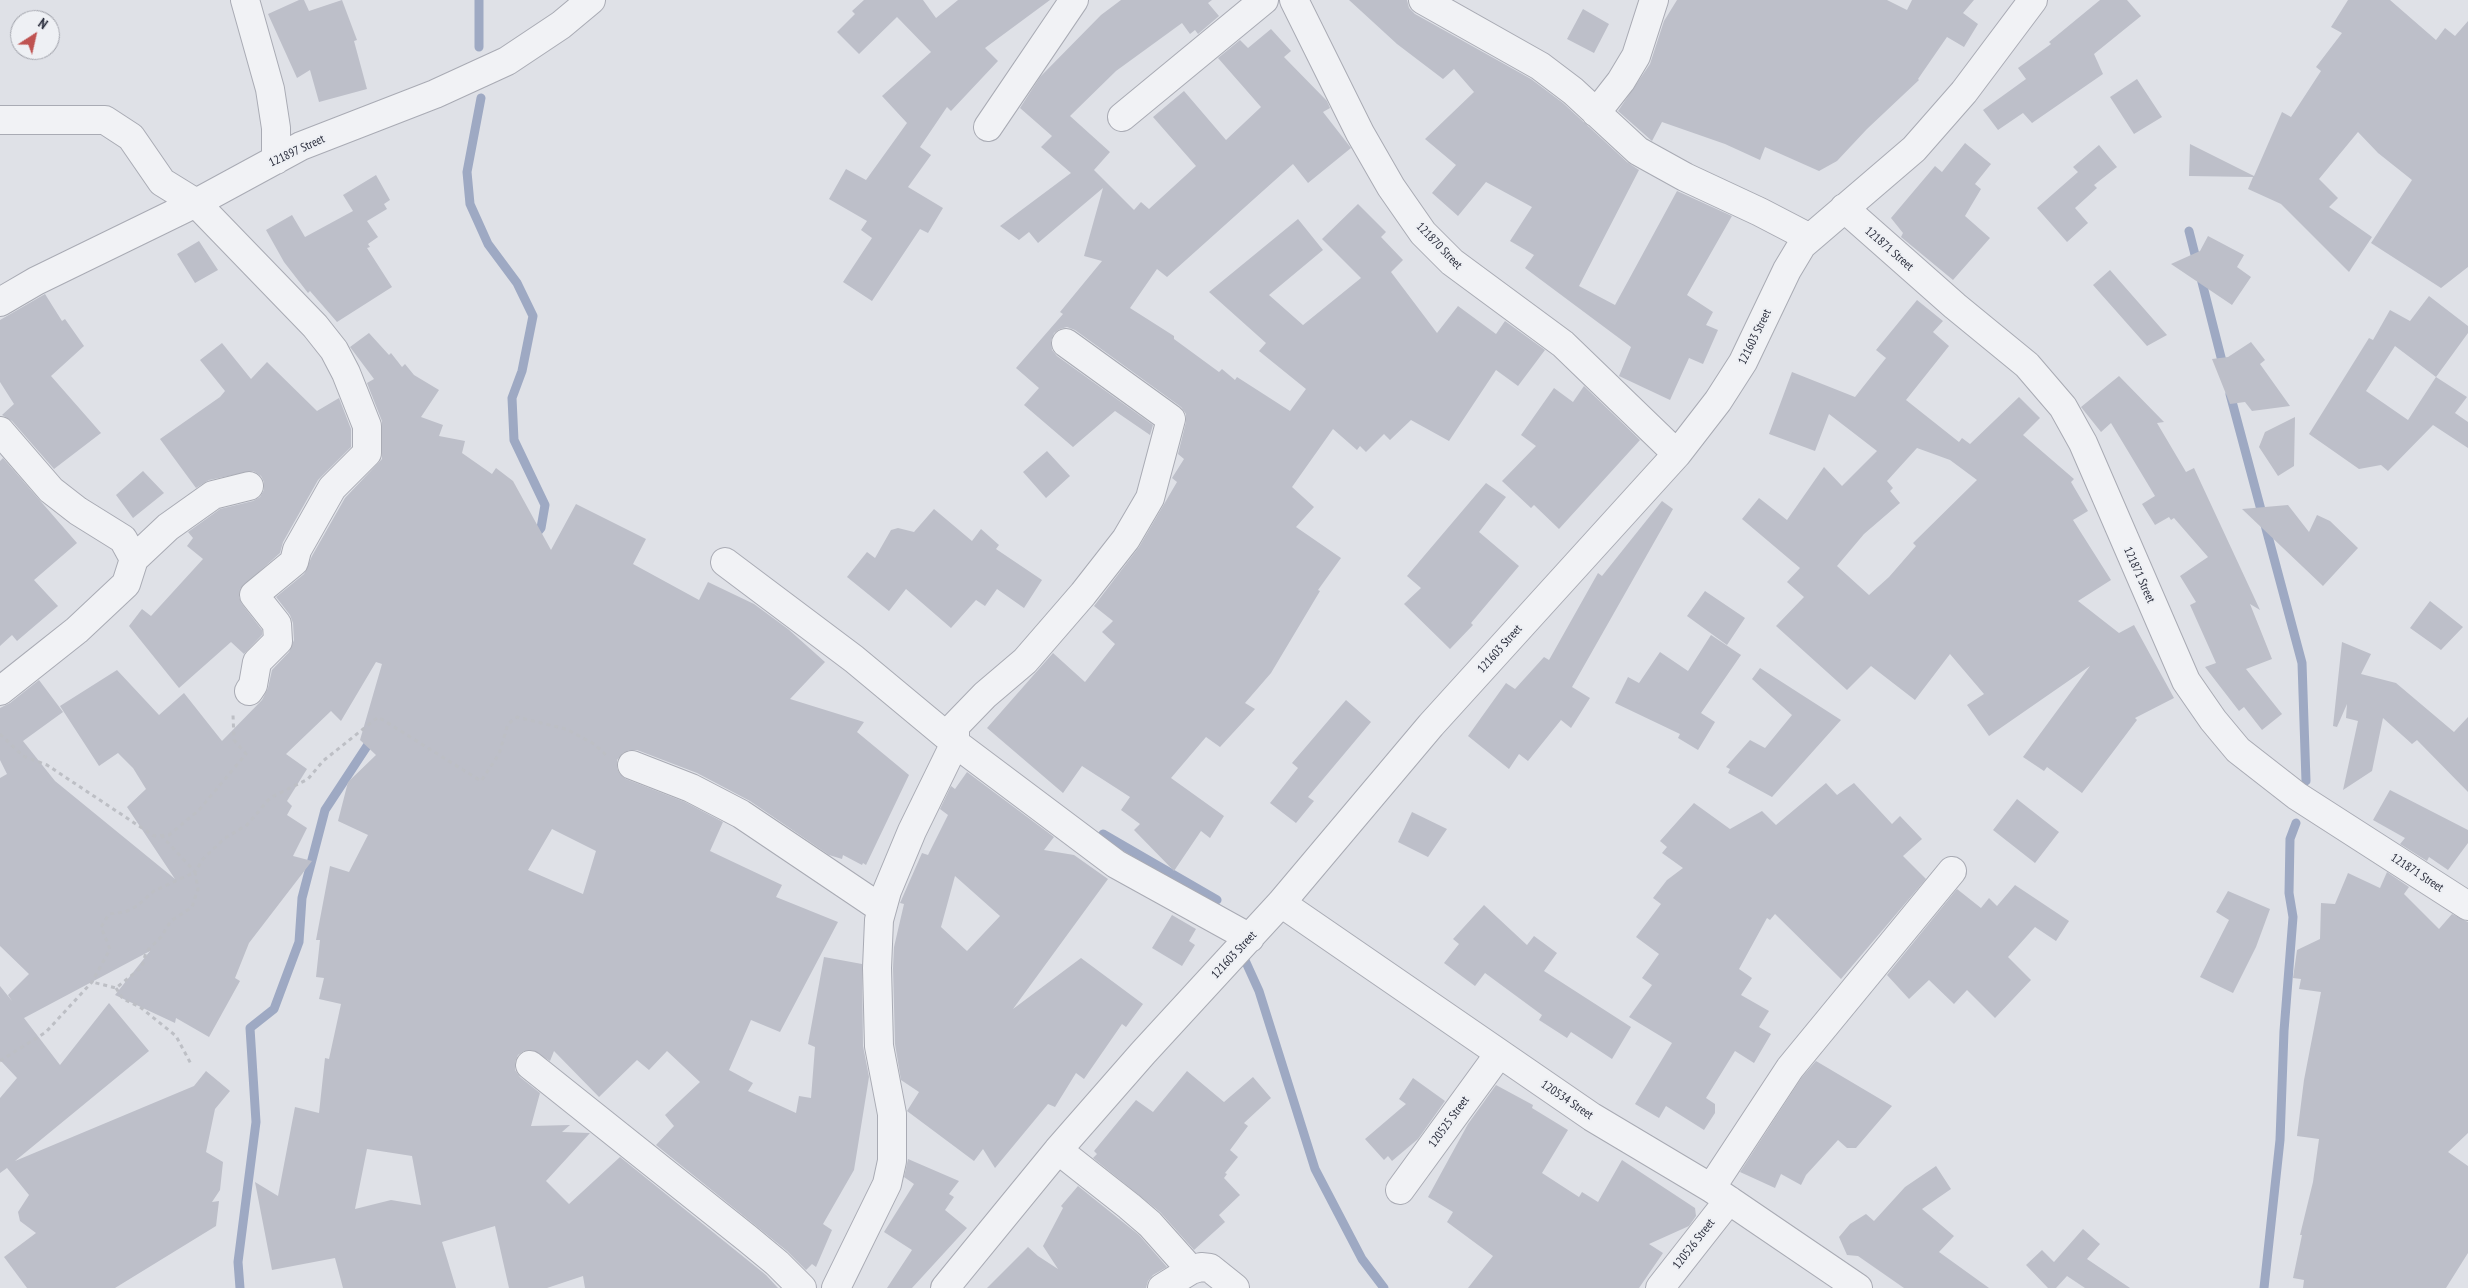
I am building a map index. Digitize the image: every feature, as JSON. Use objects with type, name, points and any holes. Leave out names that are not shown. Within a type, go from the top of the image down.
[{"type":"street","points":[[245,0],[270,89],[276,128],[276,160]]},
{"type":"street","name":"121897 Street","points":[[0,302],[36,280],[196,203],[301,146],[435,94],[507,60],[561,25],[591,0]]},
{"type":"street","points":[[988,127],[1074,0]]},
{"type":"street","points":[[1122,117],[1264,0]]},
{"type":"street","name":"121870 Street","points":[[1294,0],[1360,133],[1391,187],[1423,232],[1452,262],[1563,344],[1677,454]]},
{"type":"street","points":[[1422,0],[1540,66],[1573,91],[1638,151],[1685,177],[1810,238]]},
{"type":"street","points":[[1596,113],[1621,81],[1636,56],[1654,0]]},
{"type":"street","name":"121603 Street","points":[[944,1288],[1058,1150],[1143,1053],[1281,904],[1431,725],[1677,454],[1718,401],[1744,362],[1787,270],[1802,245],[1914,149],[1964,92],[2032,0]]},
{"type":"street","points":[[0,120],[105,120],[131,137],[162,182],[196,203],[315,326],[334,350],[368,426],[367,453],[332,488],[297,550],[294,562],[254,595],[276,624],[278,641],[257,662],[249,691]]},
{"type":"street","name":"121871 Street","points":[[1844,208],[1955,306],[2027,365],[2063,407],[2083,443],[2186,681],[2238,750],[2297,796],[2468,906]]},
{"type":"street","points":[[836,1288],[887,1184],[892,1161],[892,1114],[879,1046],[877,968],[879,920],[887,891],[912,831],[954,743],[955,726],[985,695],[1025,662],[1083,594],[1126,539],[1150,498],[1171,419],[1066,343]]},
{"type":"street","points":[[0,431],[52,490],[78,511],[123,539],[134,559]]},
{"type":"street","points":[[0,691],[77,630],[126,584],[134,559],[168,527],[213,495],[250,486]]},
{"type":"street","points":[[725,562],[854,659],[954,743],[1116,864],[1250,938]]},
{"type":"street","points":[[632,765],[691,788],[740,814],[882,909]]},
{"type":"street","name":"120526 Street","points":[[1660,1288],[1720,1194],[1790,1068],[1952,871]]},
{"type":"street","name":"120534 Street","points":[[1281,904],[1592,1117],[1720,1194],[1858,1288]]},
{"type":"street","name":"120525 Street","points":[[1400,1190],[1499,1054]]},
{"type":"street","points":[[530,1065],[777,1262],[802,1288]]},
{"type":"street","points":[[1058,1150],[1136,1212],[1191,1270]]},
{"type":"street","points":[[1162,1288],[1201,1266],[1210,1268],[1235,1288]]},
{"type":"path","points":[[0,734],[23,756],[47,765],[154,836],[169,835],[199,810],[246,754],[234,740],[233,714],[249,691]]},
{"type":"path","points":[[0,1061],[46,1032],[92,982],[110,949],[101,928],[109,914],[125,912],[137,906],[154,891],[195,872],[203,859],[225,838],[247,825],[270,798],[308,778],[322,761],[378,717],[481,781],[499,754],[508,724],[518,717],[566,729],[594,744],[610,758],[632,765]]},
{"type":"path","points":[[116,988],[142,967],[146,952],[161,937],[170,921],[192,907],[198,889],[195,872],[161,835]]},
{"type":"path","points":[[92,982],[116,988],[124,999],[140,1007],[176,1036],[191,1064]]},
{"type":"building","points":[[299,0],[304,0],[309,11],[342,0],[357,40],[354,41],[367,89],[319,102],[310,70],[297,78],[268,14]]},
{"type":"building","points":[[864,0],[923,0],[936,18],[958,0],[1050,0],[985,48],[998,61],[951,111],[947,107],[920,147],[931,155],[908,187],[943,208],[928,233],[920,229],[872,301],[843,282],[872,238],[861,230],[867,221],[829,199],[846,169],[866,180],[907,123],[882,96],[931,52],[897,17],[859,54],[837,32],[855,14],[852,11]]},
{"type":"building","points":[[1121,0],[1212,0],[1208,3],[1219,16],[1198,34],[1195,30],[1190,34],[1182,23],[1116,71],[1070,116],[1110,152],[1094,170],[1134,210],[1141,202],[1149,209],[1196,166],[1153,117],[1184,91],[1226,140],[1261,107],[1218,58],[1240,40],[1248,48],[1271,29],[1291,51],[1284,57],[1327,101],[1330,108],[1323,112],[1351,148],[1308,183],[1293,164],[1167,277],[1157,269],[1130,308],[1174,336],[1174,339],[1219,372],[1222,369],[1235,380],[1237,377],[1290,411],[1306,389],[1259,351],[1266,343],[1209,292],[1298,219],[1323,250],[1269,295],[1303,325],[1361,278],[1322,239],[1358,204],[1386,232],[1381,237],[1403,260],[1391,272],[1437,333],[1458,306],[1496,334],[1505,321],[1545,350],[1518,386],[1496,370],[1449,441],[1411,420],[1390,440],[1384,434],[1366,452],[1360,446],[1357,450],[1333,429],[1292,487],[1314,507],[1296,527],[1341,558],[1318,590],[1320,591],[1271,673],[1245,703],[1255,709],[1220,747],[1206,737],[1171,778],[1224,816],[1210,838],[1201,831],[1174,871],[1134,830],[1140,824],[1121,810],[1130,797],[1082,766],[1063,793],[987,728],[1053,653],[1085,682],[1115,644],[1102,632],[1113,621],[1094,606],[1139,547],[1177,482],[1172,478],[1184,459],[1178,454],[1186,422],[1186,414],[1181,407],[1075,330],[1067,327],[1054,333],[1051,341],[1052,350],[1057,356],[1153,425],[1150,435],[1115,411],[1073,447],[1024,405],[1039,388],[1016,368],[1063,314],[1060,312],[1102,261],[1084,256],[1103,188],[1038,243],[1029,232],[1019,240],[1000,226],[1071,173],[1041,147],[1052,136],[1020,108],[1040,77],[1101,15]]},
{"type":"building","points":[[1349,0],[1407,0],[1409,8],[1415,14],[1531,79],[1563,103],[1627,162],[1639,170],[1579,286],[1615,305],[1677,191],[1732,216],[1687,295],[1713,312],[1706,325],[1718,330],[1703,364],[1689,358],[1670,400],[1619,376],[1631,347],[1525,268],[1534,255],[1510,241],[1532,207],[1486,182],[1458,216],[1432,193],[1456,165],[1425,139],[1474,92],[1454,69],[1443,79],[1397,44]]},
{"type":"building","points":[[1677,0],[1887,0],[1907,10],[1912,0],[1974,0],[1963,13],[1978,24],[1964,47],[1947,37],[1919,80],[1867,129],[1837,161],[1819,171],[1765,147],[1760,160],[1725,144],[1662,122],[1652,141],[1618,111],[1650,64],[1664,21]]},
{"type":"building","points":[[2100,0],[2127,0],[2141,16],[2094,54],[2103,74],[2032,123],[2023,113],[1998,130],[1983,110],[2026,79],[2018,68],[2051,44],[2049,42]]},
{"type":"building","points":[[2348,0],[2390,0],[2436,40],[2445,28],[2455,36],[2468,21],[2468,267],[2441,288],[2371,243],[2412,180],[2378,153],[2358,132],[2319,179],[2338,198],[2329,207],[2372,237],[2349,272],[2281,204],[2248,189],[2253,177],[2189,176],[2190,144],[2254,176],[2282,112],[2291,117],[2321,71],[2316,67],[2342,33],[2331,27]]},
{"type":"building","points":[[1583,9],[1609,24],[1594,53],[1567,39]]},
{"type":"building","points":[[2137,79],[2162,117],[2134,134],[2110,97]]},
{"type":"building","points":[[1965,143],[1991,164],[1975,184],[1981,189],[1965,216],[1990,238],[1953,280],[1901,237],[1903,233],[1891,218],[1935,166],[1942,172]]},
{"type":"building","points":[[2099,145],[2117,167],[2094,185],[2097,188],[2075,208],[2088,223],[2067,242],[2037,208],[2078,172],[2073,167]]},
{"type":"building","points":[[376,175],[390,200],[384,204],[387,209],[367,221],[378,237],[368,244],[370,247],[367,248],[392,287],[337,322],[310,291],[308,293],[284,262],[266,230],[292,215],[305,237],[353,211],[343,195]]},
{"type":"building","points":[[2208,236],[2244,255],[2237,267],[2251,277],[2232,305],[2171,264],[2200,251]]},
{"type":"building","points":[[199,241],[218,270],[195,283],[177,254]]},
{"type":"building","points":[[2110,270],[2167,335],[2147,346],[2093,285]]},
{"type":"building","points":[[45,294],[62,321],[65,319],[84,346],[51,376],[101,433],[54,469],[12,421],[2,415],[14,404],[0,382],[0,320]]},
{"type":"building","points":[[2429,296],[2468,326],[2468,333],[2436,377],[2467,397],[2455,413],[2468,422],[2468,448],[2433,425],[2388,471],[2381,465],[2359,469],[2309,434],[2369,338],[2373,340],[2390,310],[2410,321]],"holes":[[[2395,346],[2436,377],[2408,420],[2366,391]]]},
{"type":"building","points":[[1917,300],[1943,321],[1933,332],[1949,346],[1906,400],[1959,442],[1962,438],[1970,444],[2019,397],[2040,418],[2023,435],[2074,479],[2071,482],[2088,511],[2073,520],[2111,580],[2078,601],[2119,633],[2134,625],[2174,698],[2135,718],[2137,720],[2082,793],[2047,767],[2044,771],[2023,757],[2090,666],[1989,736],[1967,705],[1984,694],[1950,654],[1915,700],[1871,666],[1847,690],[1776,626],[1804,597],[1787,582],[1800,568],[1742,519],[1759,498],[1787,520],[1824,467],[1842,486],[1877,451],[1829,414],[1815,451],[1769,434],[1792,372],[1855,397],[1886,358],[1876,350]],"holes":[[[1917,448],[1950,460],[1977,480],[1913,543],[1916,546],[1889,577],[1869,595],[1837,566],[1864,534],[1900,503],[1890,491],[1893,488],[1887,481]]]},
{"type":"building","points":[[369,333],[389,355],[391,353],[402,367],[405,364],[414,375],[439,390],[421,417],[443,425],[439,436],[465,441],[462,453],[492,474],[496,468],[513,481],[551,550],[576,504],[646,539],[633,564],[699,600],[708,582],[754,604],[788,629],[825,662],[790,699],[864,722],[857,732],[909,775],[866,865],[863,863],[862,865],[843,855],[842,859],[829,855],[750,801],[697,773],[637,750],[629,750],[623,753],[617,760],[617,768],[626,779],[685,802],[723,822],[710,851],[782,885],[776,897],[838,922],[780,1032],[751,1020],[729,1070],[753,1083],[748,1091],[796,1113],[799,1096],[811,1098],[815,1047],[808,1044],[824,957],[862,964],[863,1046],[869,1077],[854,1170],[823,1224],[832,1230],[816,1267],[812,1264],[806,1270],[787,1251],[656,1145],[674,1126],[665,1115],[700,1082],[667,1051],[649,1070],[637,1060],[599,1097],[554,1051],[550,1061],[532,1050],[524,1051],[518,1055],[515,1062],[515,1070],[520,1077],[540,1093],[531,1126],[570,1125],[562,1132],[590,1133],[546,1181],[569,1204],[620,1157],[766,1275],[778,1288],[585,1288],[583,1276],[547,1288],[509,1288],[495,1226],[442,1242],[456,1288],[343,1288],[335,1258],[272,1270],[255,1182],[278,1196],[295,1107],[319,1113],[325,1058],[329,1059],[341,1004],[319,999],[324,978],[316,977],[320,940],[316,940],[330,866],[349,872],[368,835],[338,821],[348,782],[376,755],[360,740],[382,664],[376,662],[341,721],[331,711],[286,754],[307,769],[287,801],[292,806],[287,815],[307,828],[293,856],[312,861],[249,943],[235,978],[240,981],[209,1037],[176,1018],[175,1023],[115,995],[150,951],[24,1018],[60,1065],[109,1003],[149,1051],[15,1161],[194,1086],[206,1071],[230,1091],[215,1109],[206,1152],[223,1162],[220,1190],[212,1202],[219,1201],[216,1226],[115,1288],[27,1288],[4,1257],[36,1233],[20,1221],[18,1212],[29,1195],[7,1168],[0,1173],[0,1098],[17,1078],[0,1060],[0,986],[12,1001],[8,995],[29,974],[0,946],[0,778],[7,774],[0,760],[0,708],[10,703],[39,680],[63,712],[23,741],[55,781],[175,879],[127,807],[146,789],[133,768],[118,753],[99,766],[60,706],[117,670],[159,715],[184,693],[222,741],[262,700],[268,688],[272,670],[289,652],[294,640],[293,623],[290,615],[276,597],[304,574],[312,556],[345,498],[382,459],[382,421],[367,383],[374,379],[350,347]],"holes":[[[552,829],[596,851],[583,894],[528,870]],[[367,1149],[412,1156],[421,1205],[391,1200],[355,1209]]]},
{"type":"building","points":[[2251,342],[2265,360],[2260,364],[2290,406],[2252,411],[2245,402],[2230,404],[2212,359],[2228,357]]},
{"type":"building","points":[[222,343],[251,379],[267,362],[317,411],[339,398],[351,429],[351,447],[318,480],[283,542],[280,553],[240,589],[239,597],[242,604],[262,630],[262,635],[244,654],[231,642],[179,688],[129,626],[142,609],[151,616],[203,559],[187,546],[193,538],[188,532],[220,509],[253,501],[260,497],[264,490],[264,482],[261,476],[253,471],[209,480],[196,488],[160,439],[220,397],[225,391],[200,360]]},
{"type":"building","points":[[2119,376],[2164,422],[2157,423],[2186,472],[2194,468],[2260,610],[2250,604],[2272,659],[2246,669],[2282,714],[2262,730],[2244,707],[2239,711],[2205,667],[2216,663],[2190,605],[2196,602],[2180,576],[2208,557],[2174,518],[2171,520],[2169,517],[2155,525],[2142,504],[2155,496],[2111,423],[2101,432],[2081,407]]},
{"type":"building","points":[[1584,386],[1640,440],[1559,529],[1534,505],[1531,508],[1502,481],[1536,446],[1521,435],[1554,388],[1573,402]]},
{"type":"building","points":[[2295,417],[2294,466],[2278,476],[2259,447],[2265,432]]},
{"type":"building","points":[[1047,451],[1070,476],[1046,498],[1023,472]]},
{"type":"building","points":[[3,458],[77,543],[34,580],[58,606],[17,641],[12,635],[0,646],[0,461]]},
{"type":"building","points":[[143,471],[164,493],[133,518],[116,495]]},
{"type":"building","points":[[1486,483],[1506,497],[1479,532],[1519,566],[1471,623],[1473,625],[1450,649],[1404,604],[1421,588],[1407,576]]},
{"type":"building","points":[[1662,501],[1673,509],[1572,687],[1590,698],[1571,728],[1561,720],[1528,761],[1519,754],[1509,769],[1468,736],[1506,683],[1515,689],[1544,657],[1549,660],[1598,573],[1602,576]]},
{"type":"building","points":[[2288,505],[2309,532],[2317,515],[2330,521],[2358,548],[2323,586],[2242,509]]},
{"type":"building","points":[[934,509],[972,541],[981,529],[999,545],[996,549],[1042,580],[1024,608],[997,589],[985,606],[976,600],[951,628],[906,589],[889,611],[847,577],[867,552],[875,558],[891,530],[898,528],[914,532]]},
{"type":"building","points":[[1705,591],[1745,618],[1727,645],[1687,616]]},
{"type":"building","points":[[2430,601],[2463,627],[2441,650],[2410,628]]},
{"type":"building","points":[[1711,635],[1741,655],[1701,713],[1715,722],[1698,750],[1678,738],[1680,734],[1615,703],[1628,677],[1639,683],[1660,652],[1688,671]]},
{"type":"building","points":[[2342,642],[2371,654],[2361,674],[2396,683],[2454,732],[2468,717],[2468,792],[2417,740],[2412,744],[2383,718],[2372,771],[2343,790],[2358,721],[2346,718],[2347,704],[2337,727],[2333,726]]},
{"type":"building","points":[[1760,668],[1841,720],[1772,797],[1728,773],[1730,769],[1726,767],[1750,740],[1765,748],[1792,715],[1752,679]]},
{"type":"building","points":[[1346,700],[1371,722],[1308,797],[1314,801],[1296,823],[1270,803],[1298,768],[1292,763]]},
{"type":"building","points":[[967,772],[1054,837],[1044,850],[1074,855],[1108,879],[1013,1009],[1081,958],[1143,1004],[1126,1027],[1122,1024],[1084,1079],[1076,1073],[1055,1107],[1048,1104],[995,1168],[983,1149],[974,1161],[907,1111],[919,1092],[901,1080],[895,1044],[893,968],[894,947],[904,904],[900,903],[922,853],[928,855],[948,815],[940,809],[951,786],[955,789]],"holes":[[[955,876],[1000,916],[967,951],[941,927]]]},
{"type":"building","points":[[1826,783],[1837,795],[1854,783],[1892,824],[1900,816],[1922,839],[1903,856],[1926,879],[1841,979],[1775,914],[1770,920],[1767,918],[1739,969],[1752,978],[1741,995],[1769,1011],[1759,1027],[1771,1034],[1754,1063],[1735,1051],[1706,1098],[1715,1104],[1715,1113],[1704,1130],[1666,1106],[1659,1118],[1635,1104],[1672,1043],[1629,1017],[1652,985],[1642,978],[1659,954],[1636,937],[1661,904],[1653,898],[1667,880],[1683,868],[1662,853],[1667,847],[1660,841],[1694,803],[1730,829],[1762,811],[1776,825]]},
{"type":"building","points":[[2390,790],[2468,830],[2468,843],[2448,870],[2429,857],[2427,861],[2400,844],[2405,838],[2373,820]]},
{"type":"building","points":[[2017,799],[2059,832],[2035,863],[1993,830]]},
{"type":"building","points":[[1412,812],[1447,829],[1428,857],[1398,842]]},
{"type":"building","points":[[2387,872],[2409,887],[2404,894],[2439,929],[2452,914],[2468,922],[2468,1133],[2448,1152],[2468,1166],[2468,1253],[2446,1288],[2303,1288],[2304,1280],[2293,1278],[2302,1235],[2300,1235],[2313,1182],[2319,1139],[2297,1136],[2304,1080],[2321,992],[2299,989],[2301,979],[2293,978],[2297,950],[2320,939],[2321,903],[2335,904],[2348,873],[2380,888]]},
{"type":"building","points":[[2015,885],[2069,921],[2056,941],[2035,927],[2008,957],[2031,980],[1995,1018],[1967,990],[1954,1004],[1929,980],[1909,999],[1887,975],[1957,889],[1981,908],[1989,898],[1997,906]]},
{"type":"building","points":[[2228,891],[2270,909],[2256,947],[2233,993],[2200,977],[2229,920],[2216,912]]},
{"type":"building","points":[[1484,905],[1527,945],[1534,936],[1557,953],[1544,971],[1631,1027],[1612,1059],[1571,1032],[1567,1038],[1539,1020],[1542,1015],[1485,973],[1475,986],[1444,963],[1459,944],[1453,939]]},
{"type":"building","points":[[1172,915],[1196,929],[1189,941],[1195,945],[1182,966],[1152,948]]},
{"type":"building","points":[[1816,1061],[1892,1106],[1856,1148],[1847,1148],[1838,1140],[1806,1175],[1801,1185],[1781,1174],[1775,1188],[1740,1172],[1802,1077]]},
{"type":"building","points":[[1187,1071],[1224,1102],[1253,1077],[1271,1098],[1244,1123],[1248,1126],[1230,1150],[1238,1157],[1225,1173],[1227,1174],[1224,1178],[1240,1195],[1219,1215],[1225,1222],[1194,1250],[1160,1212],[1093,1158],[1097,1154],[1094,1151],[1136,1100],[1153,1112]]},
{"type":"building","points":[[1413,1078],[1445,1101],[1418,1139],[1392,1161],[1388,1156],[1384,1160],[1365,1139],[1406,1104],[1399,1099]]},
{"type":"building","points":[[1496,1085],[1533,1105],[1532,1108],[1568,1130],[1542,1173],[1579,1197],[1582,1192],[1598,1202],[1622,1160],[1695,1208],[1696,1216],[1689,1226],[1649,1244],[1663,1253],[1639,1288],[1468,1288],[1493,1256],[1447,1222],[1453,1212],[1428,1197],[1468,1124]]},
{"type":"building","points":[[908,1159],[959,1181],[949,1194],[954,1197],[945,1210],[967,1228],[912,1288],[887,1288],[912,1250],[884,1232],[914,1184],[904,1177]]},
{"type":"building","points":[[1936,1166],[1951,1189],[1922,1209],[1954,1236],[1939,1252],[1989,1288],[1904,1288],[1858,1256],[1847,1255],[1839,1237],[1850,1224],[1866,1214],[1874,1221],[1905,1187]]},
{"type":"building","points":[[1078,1186],[1139,1235],[1167,1267],[1153,1275],[1148,1281],[1146,1288],[987,1288],[1028,1247],[1058,1269],[1043,1246],[1063,1208],[1061,1206]]},
{"type":"building","points":[[2083,1229],[2100,1244],[2087,1259],[2130,1288],[2085,1288],[2067,1276],[2056,1288],[2048,1288],[2026,1265],[2042,1250],[2054,1262]]},
{"type":"waterway","points":[[479,0],[479,47]]},
{"type":"waterway","points":[[481,98],[467,172],[470,204],[488,244],[517,283],[533,316],[522,371],[512,398],[514,440],[545,505],[541,528],[533,538]]},
{"type":"waterway","points":[[2189,231],[2224,369]]},
{"type":"waterway","points":[[2230,394],[2302,663],[2306,781]]},
{"type":"waterway","points":[[240,1288],[238,1262],[256,1122],[250,1028],[274,1009],[299,942],[302,898],[325,810],[373,737]]},
{"type":"waterway","points":[[2264,1288],[2280,1140],[2284,1031],[2293,917],[2289,893],[2290,839],[2296,823]]},
{"type":"waterway","points":[[1103,834],[1217,900]]},
{"type":"waterway","points":[[1244,958],[1259,991],[1315,1169],[1362,1259],[1384,1288]]}]
